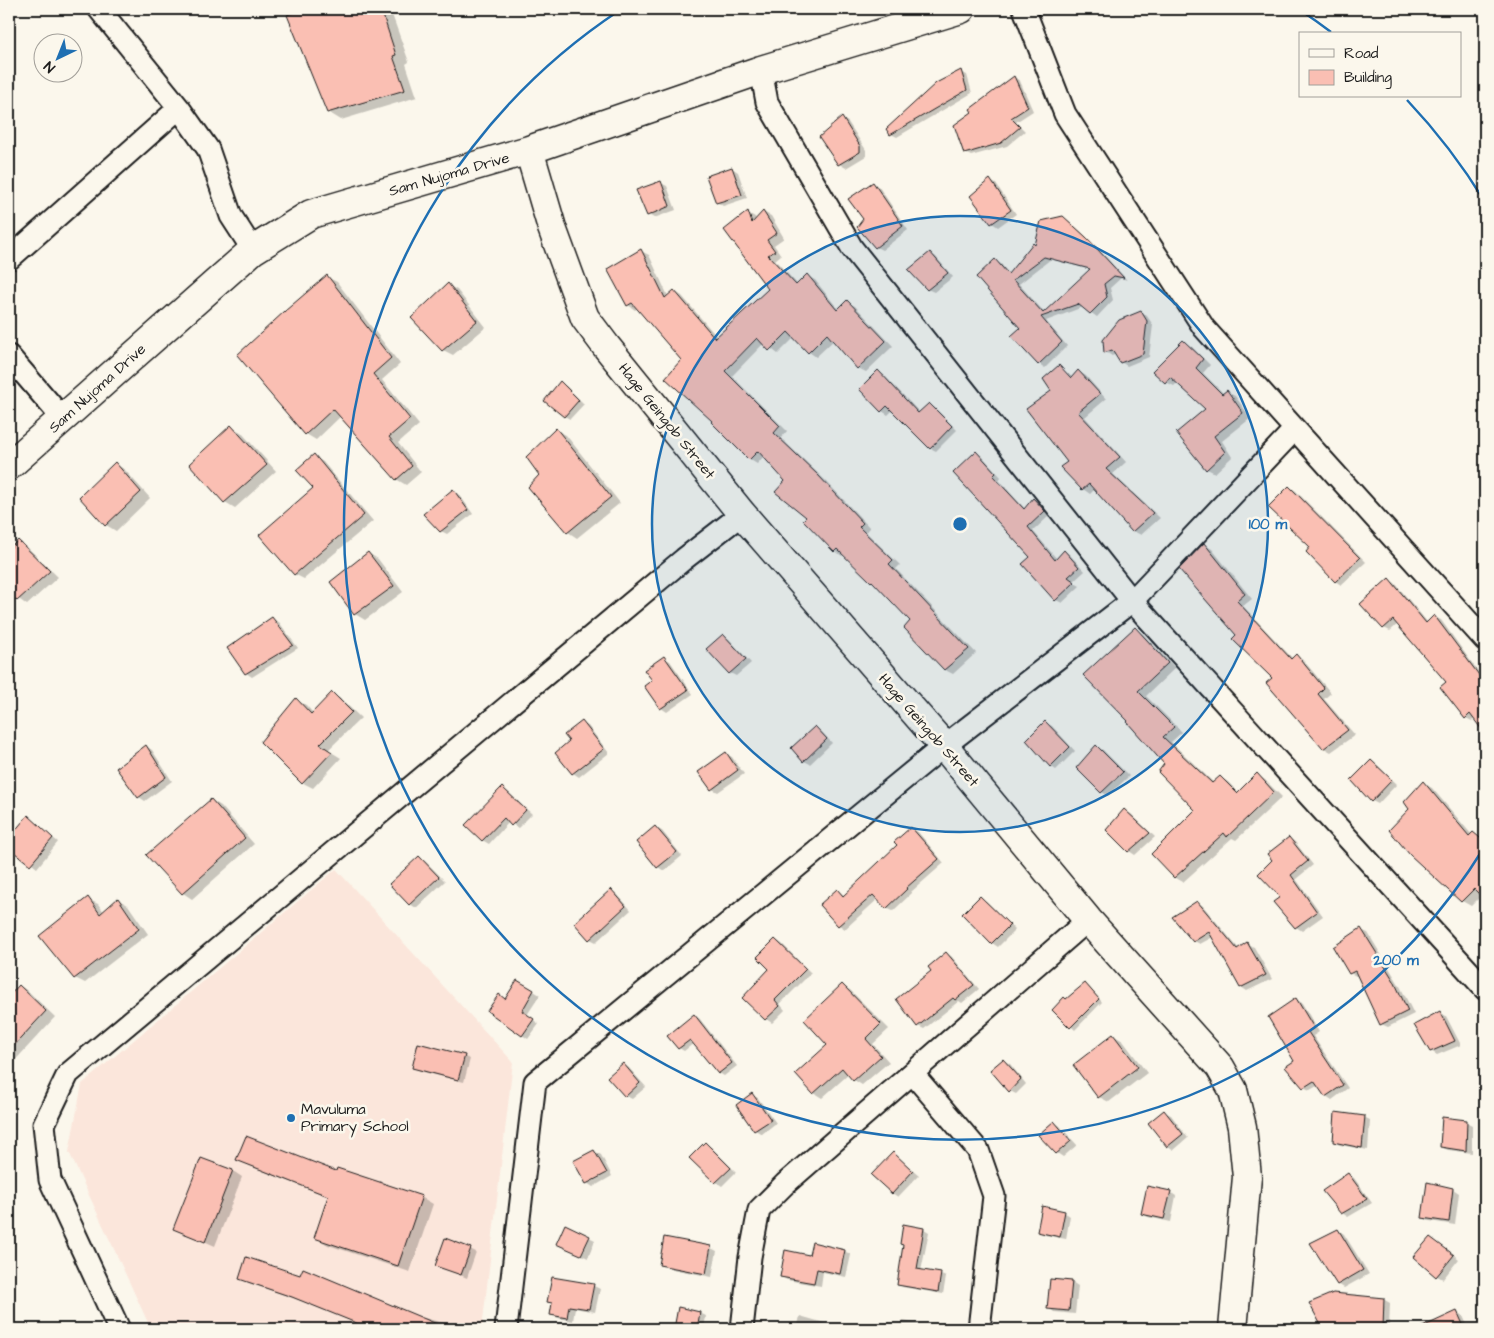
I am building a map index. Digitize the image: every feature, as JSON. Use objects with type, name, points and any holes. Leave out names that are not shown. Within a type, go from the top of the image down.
[{"type":"street","points":[[99,9],[179,108],[208,149],[231,216],[252,250]]},
{"type":"street","name":"Sam Nujoma Drive","points":[[9,466],[252,250],[312,214],[529,150],[761,70],[961,9]]},
{"type":"street","points":[[1024,9],[1065,114],[1204,328],[1485,640]]},
{"type":"street","points":[[761,70],[767,102],[852,248],[1132,601],[1485,989]]},
{"type":"street","points":[[9,259],[179,108]]},
{"type":"street","name":"Hage Geingob Street","points":[[529,150],[552,228],[585,318],[742,514],[944,746],[1088,920],[1220,1066],[1233,1090],[1242,1126],[1247,1177],[1233,1329]]},
{"type":"street","points":[[9,356],[63,419]]},
{"type":"street","points":[[506,1329],[535,1082],[944,746],[1132,601],[1295,429]]},
{"type":"street","points":[[119,1329],[50,1180],[44,1124],[68,1074],[684,559],[742,514]]},
{"type":"street","points":[[742,1329],[750,1258],[759,1210],[786,1184],[1088,920]]},
{"type":"street","points":[[913,1074],[978,1150],[994,1196],[979,1329]]},
{"type":"shaded area","name":"Mavuluma Primary School","points":[[336,869],[513,1062],[482,1329],[151,1329],[69,1152],[82,1084]]},
{"type":"building","points":[[302,9],[381,9],[396,55],[393,56],[405,90],[327,113],[287,15]]},
{"type":"building","points":[[961,70],[967,90],[890,135],[886,129],[936,83]]},
{"type":"building","points":[[1014,76],[1028,107],[1011,118],[1020,127],[1001,143],[964,154],[954,125],[972,112],[970,109]]},
{"type":"building","points":[[842,117],[860,146],[860,152],[838,165],[819,137]]},
{"type":"building","points":[[732,167],[742,195],[716,203],[706,176]]},
{"type":"building","points":[[990,179],[1011,210],[991,224],[970,196]]},
{"type":"building","points":[[661,181],[670,206],[647,216],[636,190]]},
{"type":"building","points":[[873,182],[903,226],[875,248],[857,227],[863,219],[848,199]]},
{"type":"building","points":[[748,211],[752,223],[763,211],[777,233],[767,240],[775,251],[768,255],[796,285],[807,274],[837,310],[847,300],[886,341],[857,369],[827,334],[808,353],[788,332],[769,351],[757,338],[725,371],[780,426],[774,433],[818,475],[863,523],[859,527],[893,560],[889,564],[969,649],[944,670],[904,628],[910,621],[872,581],[837,549],[834,552],[803,520],[806,517],[775,492],[785,481],[758,451],[749,460],[712,421],[665,378],[681,360],[632,303],[627,306],[607,269],[641,249],[665,298],[674,290],[715,338],[768,289],[724,230]]},
{"type":"building","points":[[1063,216],[1086,237],[1124,278],[1114,276],[1104,284],[1107,297],[1090,314],[1078,304],[1041,317],[1062,342],[1038,365],[1011,336],[1020,328],[976,277],[995,259],[1008,274],[1033,243],[1035,245],[1041,221]],"holes":[[[1044,257],[1090,269],[1043,313],[1013,280]]]},
{"type":"building","points":[[930,252],[948,273],[927,290],[908,270]]},
{"type":"building","points":[[327,275],[391,358],[373,374],[410,419],[389,437],[412,466],[396,480],[333,409],[305,435],[237,355]]},
{"type":"building","points":[[448,283],[477,321],[442,351],[411,318]]},
{"type":"building","points":[[1141,311],[1147,321],[1143,354],[1120,363],[1112,350],[1104,353],[1103,340],[1119,320]]},
{"type":"building","points":[[1183,340],[1203,359],[1196,368],[1222,394],[1227,390],[1243,413],[1214,436],[1225,452],[1206,470],[1176,433],[1205,409],[1170,377],[1165,383],[1152,371]]},
{"type":"building","points":[[1059,365],[1071,378],[1078,370],[1100,394],[1078,412],[1120,457],[1106,469],[1153,513],[1132,532],[1089,484],[1082,490],[1060,467],[1067,462],[1026,409],[1051,391],[1043,379]]},
{"type":"building","points":[[878,370],[918,413],[929,403],[952,426],[930,449],[887,406],[881,412],[859,389]]},
{"type":"building","points":[[560,381],[579,400],[564,417],[544,401]]},
{"type":"building","points":[[231,425],[267,465],[224,503],[189,464]]},
{"type":"building","points":[[556,428],[611,497],[567,533],[528,487],[539,475],[526,457]]},
{"type":"building","points":[[976,451],[996,473],[993,476],[1024,509],[1033,498],[1045,511],[1028,527],[1055,560],[1064,550],[1079,567],[1068,577],[1075,582],[1055,601],[1022,564],[1030,557],[953,473]]},
{"type":"building","points":[[314,454],[364,515],[294,575],[259,535],[313,488],[296,470]]},
{"type":"building","points":[[115,462],[141,492],[105,526],[79,497]]},
{"type":"building","points":[[1289,486],[1360,558],[1335,582],[1306,552],[1310,547],[1268,507]]},
{"type":"building","points":[[453,489],[468,510],[440,532],[423,514]]},
{"type":"building","points":[[18,540],[50,571],[17,601],[9,593],[9,549]]},
{"type":"building","points":[[1204,543],[1245,594],[1237,601],[1291,659],[1296,654],[1324,688],[1318,694],[1348,730],[1323,749],[1266,683],[1272,678],[1232,639],[1236,635],[1179,569]]},
{"type":"building","points":[[368,552],[394,586],[354,615],[330,582]]},
{"type":"building","points":[[1389,578],[1426,623],[1434,615],[1485,683],[1485,734],[1470,714],[1465,719],[1440,687],[1446,682],[1393,620],[1383,629],[1360,604]]},
{"type":"building","points":[[272,617],[293,645],[245,674],[227,648]]},
{"type":"building","points":[[1135,627],[1168,663],[1138,691],[1174,727],[1163,737],[1212,783],[1220,776],[1237,793],[1257,773],[1274,792],[1227,837],[1224,833],[1174,878],[1151,854],[1195,810],[1158,772],[1164,764],[1128,721],[1083,675]]},
{"type":"building","points":[[723,634],[746,659],[729,674],[706,649]]},
{"type":"building","points":[[664,656],[688,690],[660,709],[644,686],[652,680],[644,670]]},
{"type":"building","points":[[332,692],[352,712],[320,744],[332,752],[302,784],[260,742],[296,698],[311,714]]},
{"type":"building","points":[[582,721],[604,749],[572,774],[555,753],[569,741],[564,735]]},
{"type":"building","points":[[1045,721],[1070,747],[1050,767],[1026,740]]},
{"type":"building","points":[[815,726],[827,739],[803,762],[791,748]]},
{"type":"building","points":[[146,745],[166,777],[138,798],[116,768]]},
{"type":"building","points":[[1096,745],[1123,772],[1101,793],[1076,768]]},
{"type":"building","points":[[726,752],[738,770],[711,790],[698,772]]},
{"type":"building","points":[[1371,760],[1392,780],[1371,802],[1351,780]]},
{"type":"building","points":[[1423,781],[1469,836],[1473,832],[1485,842],[1485,900],[1474,889],[1461,902],[1410,855],[1389,830],[1409,809],[1404,802]]},
{"type":"building","points":[[502,787],[526,810],[511,826],[504,818],[482,841],[465,825]]},
{"type":"building","points":[[211,799],[245,838],[182,894],[146,855]]},
{"type":"building","points":[[1124,809],[1150,833],[1128,852],[1106,830]]},
{"type":"building","points":[[28,815],[53,838],[30,865],[9,848],[9,838]]},
{"type":"building","points":[[655,826],[677,852],[657,868],[636,842]]},
{"type":"building","points":[[911,827],[939,859],[906,888],[886,909],[873,895],[838,926],[819,905],[837,889],[843,896],[897,845],[894,842]]},
{"type":"building","points":[[1289,837],[1308,861],[1291,875],[1317,912],[1295,928],[1273,902],[1280,897],[1258,874],[1272,860],[1267,854]]},
{"type":"building","points":[[419,856],[439,877],[409,905],[389,884]]},
{"type":"building","points":[[611,889],[626,906],[589,940],[574,923]]},
{"type":"building","points":[[980,896],[1010,925],[991,944],[962,914]]},
{"type":"building","points":[[88,897],[100,914],[118,898],[139,929],[74,979],[39,936]]},
{"type":"building","points":[[1197,901],[1237,949],[1247,942],[1266,975],[1240,988],[1209,932],[1193,942],[1172,917]]},
{"type":"building","points":[[1361,928],[1394,981],[1408,1011],[1380,1025],[1355,971],[1349,974],[1333,947]]},
{"type":"building","points":[[775,939],[806,969],[775,1000],[780,1006],[765,1020],[742,998],[769,969],[757,957]]},
{"type":"building","points":[[946,952],[974,985],[955,1000],[953,998],[917,1027],[896,999],[931,971],[928,967]]},
{"type":"building","points":[[517,980],[534,990],[522,1011],[534,1019],[522,1036],[487,1011],[499,994],[505,999]]},
{"type":"building","points":[[1085,983],[1099,999],[1070,1028],[1052,1010],[1064,997],[1066,999]]},
{"type":"building","points":[[842,984],[881,1024],[866,1039],[881,1056],[853,1081],[842,1068],[813,1094],[795,1074],[827,1045],[804,1020]]},
{"type":"building","points":[[19,985],[46,1011],[9,1051],[9,996]]},
{"type":"building","points":[[1296,998],[1314,1028],[1308,1032],[1343,1085],[1325,1097],[1314,1081],[1303,1088],[1285,1067],[1294,1061],[1268,1017]]},
{"type":"building","points":[[1440,1011],[1455,1041],[1430,1052],[1414,1025]]},
{"type":"building","points":[[694,1014],[732,1063],[718,1074],[690,1040],[678,1049],[667,1036]]},
{"type":"building","points":[[1113,1034],[1138,1067],[1098,1098],[1073,1065]]},
{"type":"building","points":[[418,1043],[465,1055],[458,1080],[412,1068]]},
{"type":"building","points":[[1003,1059],[1021,1079],[1009,1092],[990,1070]]},
{"type":"building","points":[[623,1063],[640,1083],[625,1097],[607,1077]]},
{"type":"building","points":[[752,1093],[771,1120],[754,1131],[736,1105]]},
{"type":"building","points":[[1164,1110],[1183,1134],[1167,1147],[1148,1123]]},
{"type":"building","points":[[1335,1112],[1365,1116],[1362,1148],[1333,1142]]},
{"type":"building","points":[[1442,1117],[1467,1120],[1466,1151],[1440,1147]]},
{"type":"building","points":[[1054,1121],[1071,1141],[1056,1154],[1038,1135]]},
{"type":"building","points":[[246,1136],[336,1171],[337,1168],[422,1196],[398,1266],[314,1238],[328,1196],[236,1160]]},
{"type":"building","points":[[705,1142],[731,1168],[715,1183],[689,1158]]},
{"type":"building","points":[[594,1150],[607,1173],[586,1184],[573,1161]]},
{"type":"building","points":[[893,1152],[913,1171],[892,1194],[871,1175]]},
{"type":"building","points":[[201,1158],[233,1170],[205,1242],[173,1229]]},
{"type":"building","points":[[1348,1173],[1367,1199],[1341,1214],[1322,1191]]},
{"type":"building","points":[[1427,1182],[1453,1188],[1449,1222],[1422,1218]]},
{"type":"building","points":[[1147,1186],[1171,1191],[1164,1219],[1141,1214]]},
{"type":"building","points":[[1042,1206],[1065,1211],[1060,1237],[1037,1232]]},
{"type":"building","points":[[565,1224],[590,1236],[581,1255],[556,1244]]},
{"type":"building","points":[[903,1224],[924,1228],[917,1269],[941,1273],[938,1292],[897,1285],[903,1245],[900,1244]]},
{"type":"building","points":[[1338,1229],[1363,1270],[1337,1285],[1310,1243]]},
{"type":"building","points":[[664,1237],[711,1246],[706,1274],[659,1265]]},
{"type":"building","points":[[1430,1237],[1454,1255],[1436,1277],[1413,1257]]},
{"type":"building","points":[[445,1238],[471,1248],[461,1275],[435,1266]]},
{"type":"building","points":[[812,1242],[845,1250],[840,1274],[817,1269],[814,1283],[780,1277],[785,1250],[809,1255]]},
{"type":"building","points":[[246,1257],[300,1275],[303,1268],[449,1329],[371,1329],[292,1297],[239,1279]]},
{"type":"building","points":[[552,1277],[594,1284],[589,1309],[569,1306],[567,1318],[550,1315],[552,1303],[547,1302]]},
{"type":"building","points":[[1050,1279],[1072,1281],[1069,1311],[1047,1309]]},
{"type":"building","points":[[1333,1293],[1384,1298],[1383,1329],[1323,1329],[1309,1303]]},
{"type":"building","points":[[678,1307],[700,1312],[697,1329],[674,1329]]},
{"type":"building","points":[[1457,1311],[1465,1329],[1418,1329]]},
{"type":"place","name":"Mavuluma Primary School","points":[[291,1118]]}]
